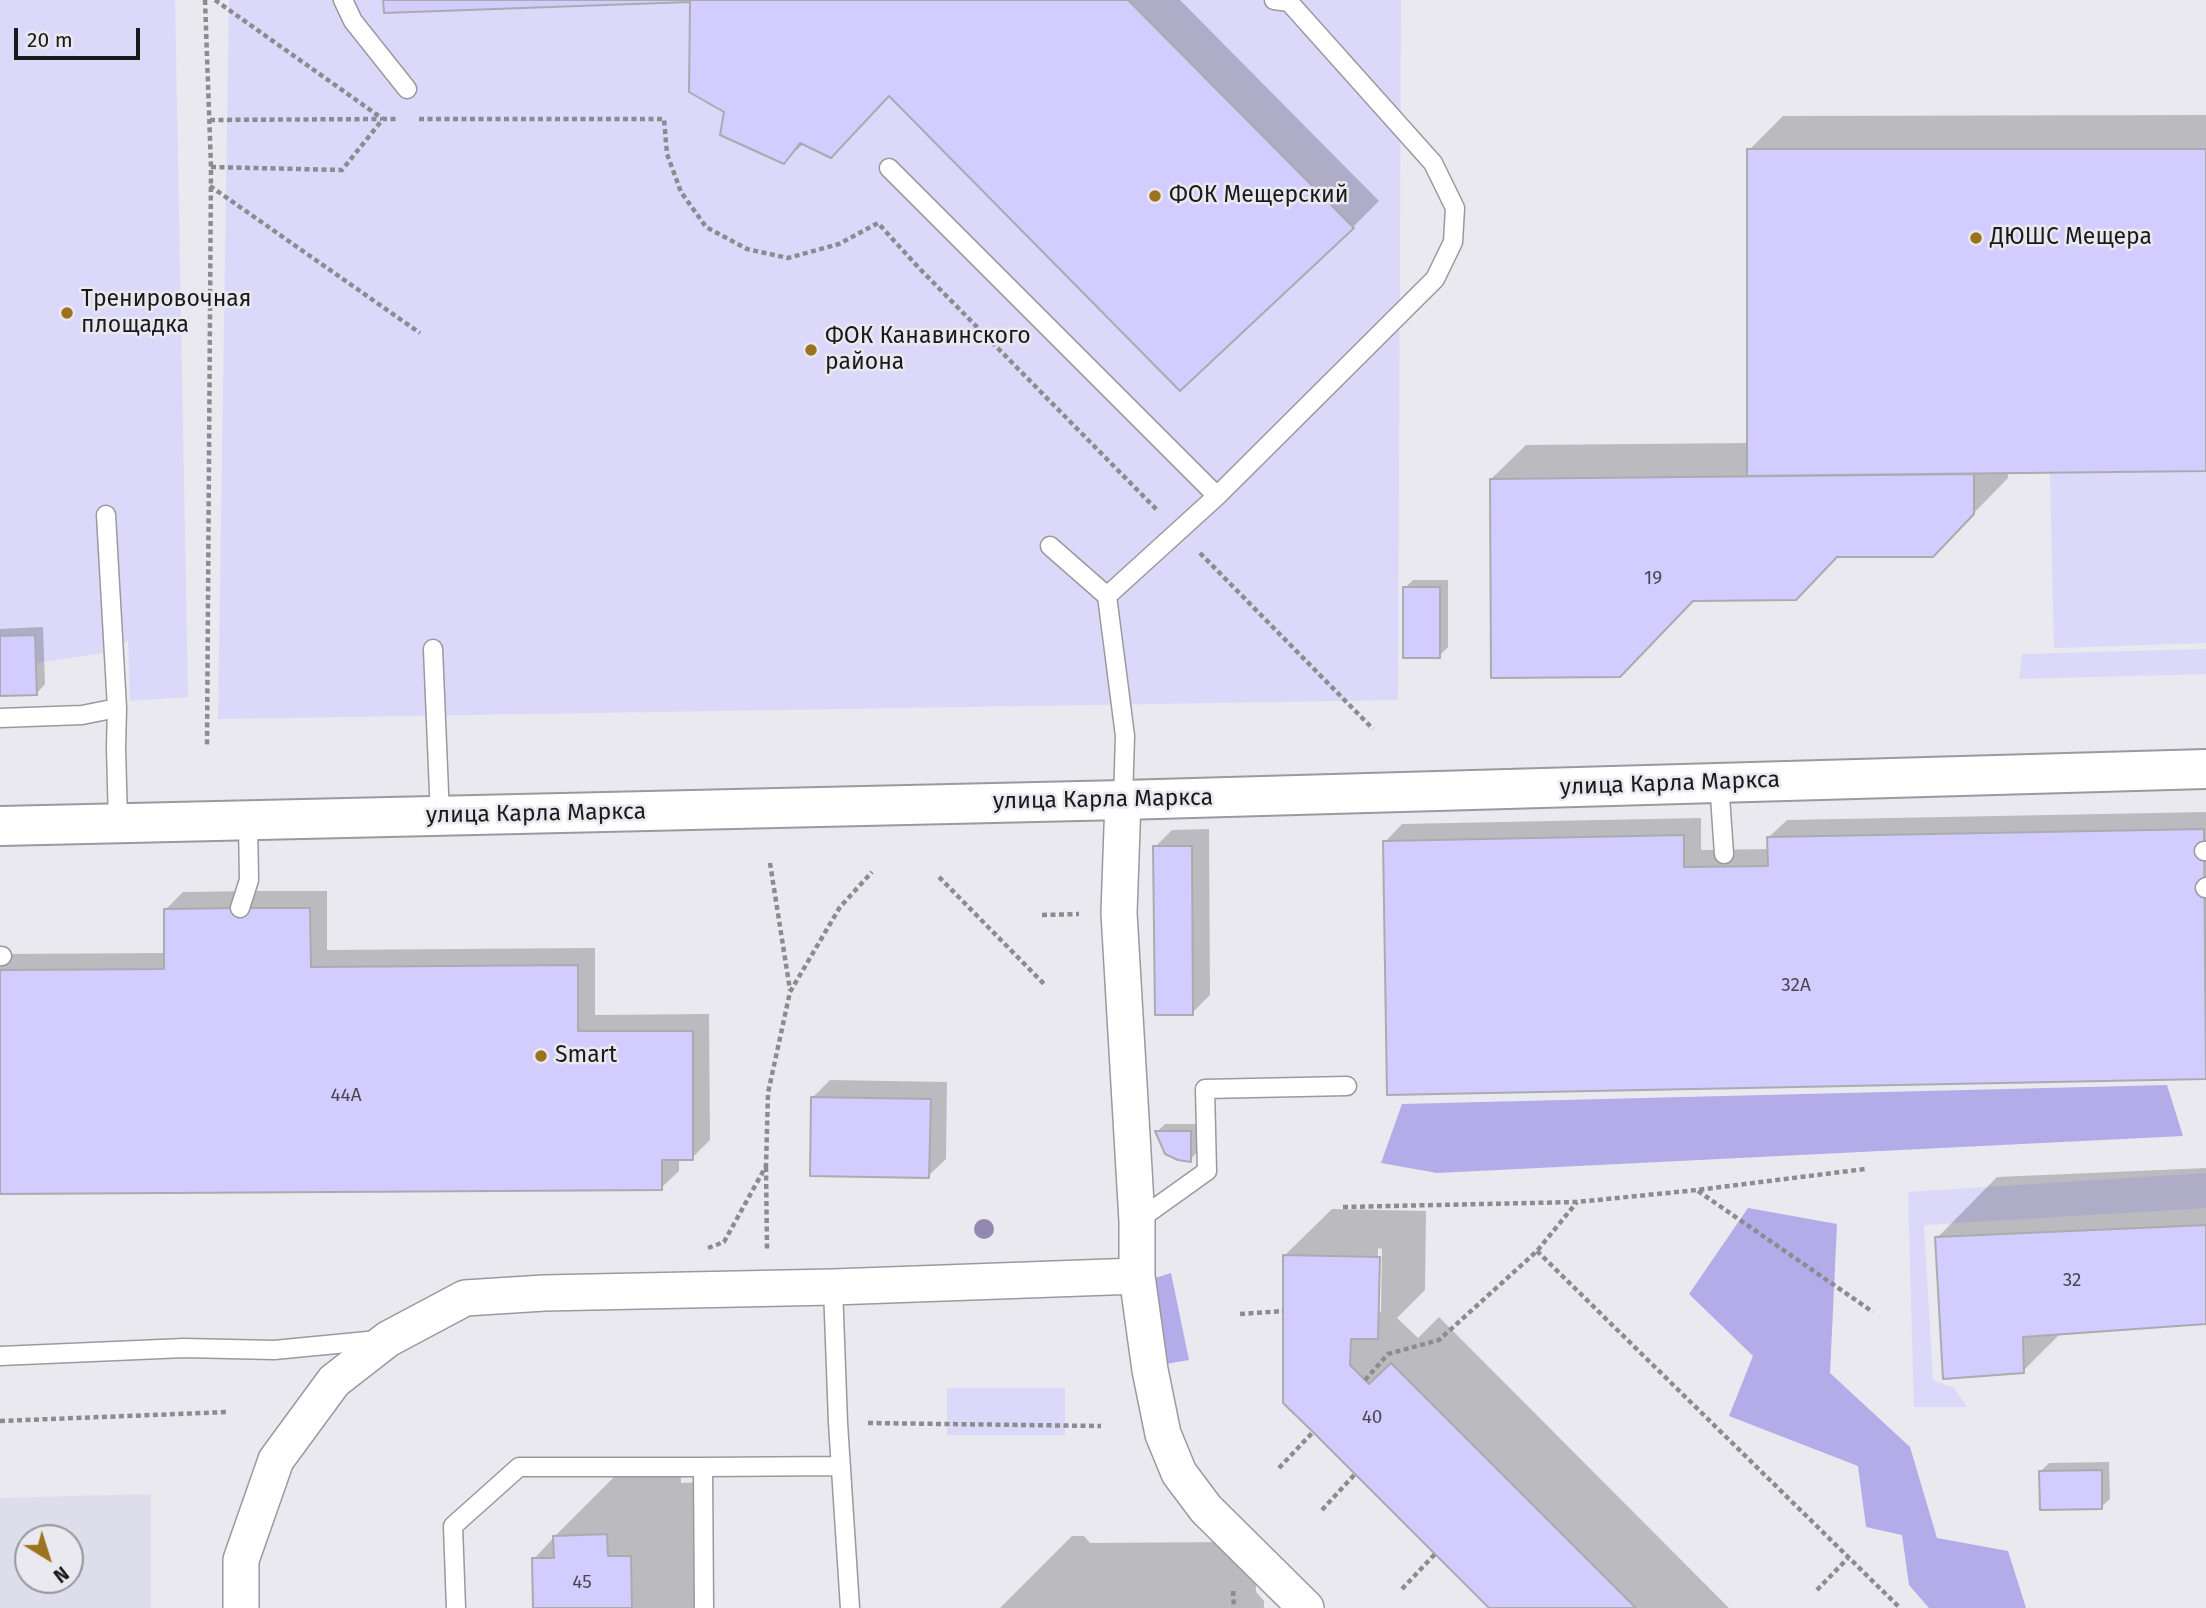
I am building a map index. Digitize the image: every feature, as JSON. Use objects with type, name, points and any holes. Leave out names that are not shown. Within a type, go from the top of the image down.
[{"type":"main road","name":"улица Карла Маркса","points":[[0,826],[1123,800],[2206,768]]},
{"type":"street","points":[[1123,800],[1119,913],[1137,1221],[1137,1276],[1150,1370],[1163,1434],[1179,1473],[1206,1509],[1306,1608]]},
{"type":"street","points":[[241,1608],[241,1559],[276,1460],[334,1381],[388,1339],[465,1298],[544,1293],[833,1287],[1137,1276]]},
{"type":"lane","points":[[343,0],[353,21],[407,89]]},
{"type":"lane","points":[[1107,596],[1217,496],[1435,279],[1453,242],[1455,208],[1433,163],[1289,2],[1274,0]]},
{"type":"lane","points":[[889,168],[1217,496]]},
{"type":"lane","points":[[106,515],[117,708],[118,823]]},
{"type":"lane","points":[[1050,546],[1107,596],[1125,736],[1123,800]]},
{"type":"lane","points":[[433,649],[440,816]]},
{"type":"lane","points":[[0,718],[82,715],[117,708]]},
{"type":"lane","points":[[1719,782],[1724,854]]},
{"type":"lane","points":[[240,908],[249,880],[248,821]]},
{"type":"lane","points":[[1137,1221],[1207,1171],[1205,1089],[1347,1086]]},
{"type":"lane","points":[[833,1287],[838,1423],[850,1608]]},
{"type":"lane","points":[[0,1356],[184,1348],[274,1350],[388,1339]]},
{"type":"lane","points":[[456,1608],[453,1526],[519,1467],[841,1466]]},
{"type":"lane","points":[[703,1467],[704,1608]]},
{"type":"path","points":[[205,0],[211,167],[207,746]]},
{"type":"path","points":[[215,0],[383,119]]},
{"type":"path","points":[[211,167],[342,170],[383,119]]},
{"type":"path","points":[[210,120],[664,119],[667,154],[681,192],[706,227],[747,250],[788,258],[839,244],[878,223],[918,267],[1373,729]]},
{"type":"path","points":[[210,186],[421,333]]},
{"type":"path","points":[[771,863],[790,992]]},
{"type":"path","points":[[768,1288],[768,1093],[790,992],[840,907],[872,872]]},
{"type":"path","points":[[939,877],[1046,986]]},
{"type":"path","points":[[701,1251],[724,1242],[766,1166]]},
{"type":"path","points":[[1343,1207],[1577,1202],[1865,1169]]},
{"type":"path","points":[[1697,1190],[1873,1312]]},
{"type":"path","points":[[1365,1380],[1388,1354],[1439,1340],[1537,1251],[1577,1202]]},
{"type":"path","points":[[1537,1251],[1900,1608]]},
{"type":"path","points":[[1240,1314],[1283,1311]]},
{"type":"path","points":[[0,1421],[228,1412]]},
{"type":"path","points":[[838,1423],[1101,1426]]},
{"type":"path","points":[[1279,1468],[1312,1432]]},
{"type":"path","points":[[1322,1510],[1355,1475]]},
{"type":"path","points":[[1402,1588],[1435,1554]]},
{"type":"path","points":[[1817,1590],[1848,1558]]},
{"type":"shaded area","name":"Тренировочная площадка","points":[[0,0],[175,0],[188,697],[130,701],[128,640],[115,651],[37,663],[37,695],[0,696]]},
{"type":"shaded area","name":"ФОК Канавинского района","points":[[229,0],[1401,0],[1398,700],[218,719]]},
{"type":"shaded area","points":[[2206,471],[2206,643],[2054,648],[2050,473]]},
{"type":"shaded area","points":[[2206,649],[2206,674],[2019,679],[2022,654]]},
{"type":"shaded area","points":[[2167,1085],[2183,1136],[1437,1173],[1381,1163],[1402,1104]]},
{"type":"shaded area","points":[[2206,1173],[2206,1208],[1924,1225],[1933,1380],[1954,1388],[1967,1407],[1914,1407],[1908,1192]]},
{"type":"shaded area","points":[[1748,1208],[1837,1224],[1830,1373],[1910,1447],[1937,1538],[2008,1551],[2026,1608],[1929,1608],[1909,1585],[1902,1535],[1866,1527],[1858,1466],[1729,1416],[1753,1356],[1689,1294]]},
{"type":"shaded area","points":[[1171,1273],[1189,1360],[1160,1365],[1149,1280]]},
{"type":"shaded area","points":[[947,1388],[1065,1388],[1065,1435],[947,1435]]},
{"type":"shaded area","points":[[151,1494],[151,1608],[0,1608],[0,1498]]},
{"type":"building","name":"ФОК Мещерский","points":[[383,0],[1128,0],[1354,228],[1180,391],[889,96],[831,158],[800,143],[784,164],[720,135],[724,112],[689,92],[690,2],[384,13]]},
{"type":"building","name":"ДЮШС Мещера","points":[[1747,149],[2206,149],[2206,471],[1747,476]]},
{"type":"building","points":[[1974,474],[1974,514],[1933,557],[1837,557],[1796,600],[1693,601],[1620,677],[1491,678],[1490,479]]},
{"type":"building","points":[[1403,587],[1440,587],[1440,658],[1403,658]]},
{"type":"building","points":[[35,635],[37,695],[0,696],[0,636]]},
{"type":"building","points":[[2204,829],[2206,1079],[1387,1095],[1383,841],[1684,835],[1684,867],[1768,866],[1767,837]]},
{"type":"building","points":[[1153,846],[1192,846],[1193,1015],[1155,1015]]},
{"type":"building","points":[[310,908],[311,967],[578,965],[578,1031],[693,1031],[693,1160],[662,1160],[662,1190],[0,1194],[0,970],[164,969],[164,909]]},
{"type":"building","points":[[811,1097],[931,1099],[929,1178],[810,1176]]},
{"type":"building","points":[[1155,1131],[1191,1131],[1191,1162],[1165,1154]]},
{"type":"building","points":[[2206,1225],[2206,1324],[2023,1337],[2024,1373],[1943,1379],[1935,1237]]},
{"type":"building","points":[[1283,1255],[1380,1257],[1378,1339],[1351,1339],[1350,1365],[1369,1384],[1391,1363],[1636,1608],[1489,1608],[1283,1403]]},
{"type":"building","points":[[2102,1470],[2102,1509],[2040,1510],[2039,1471]]},
{"type":"building","points":[[607,1534],[608,1556],[631,1556],[632,1608],[533,1608],[532,1558],[554,1558],[553,1536]]},
{"type":"place","name":"ФОК Мещерский","points":[[1155,196]]},
{"type":"place","name":"ДЮШС Мещера","points":[[1976,238]]},
{"type":"place","name":"Тренировочная площадка","points":[[67,313]]},
{"type":"place","name":"ФОК Канавинского района","points":[[811,350]]},
{"type":"place","name":"Smart","points":[[541,1056]]}]
